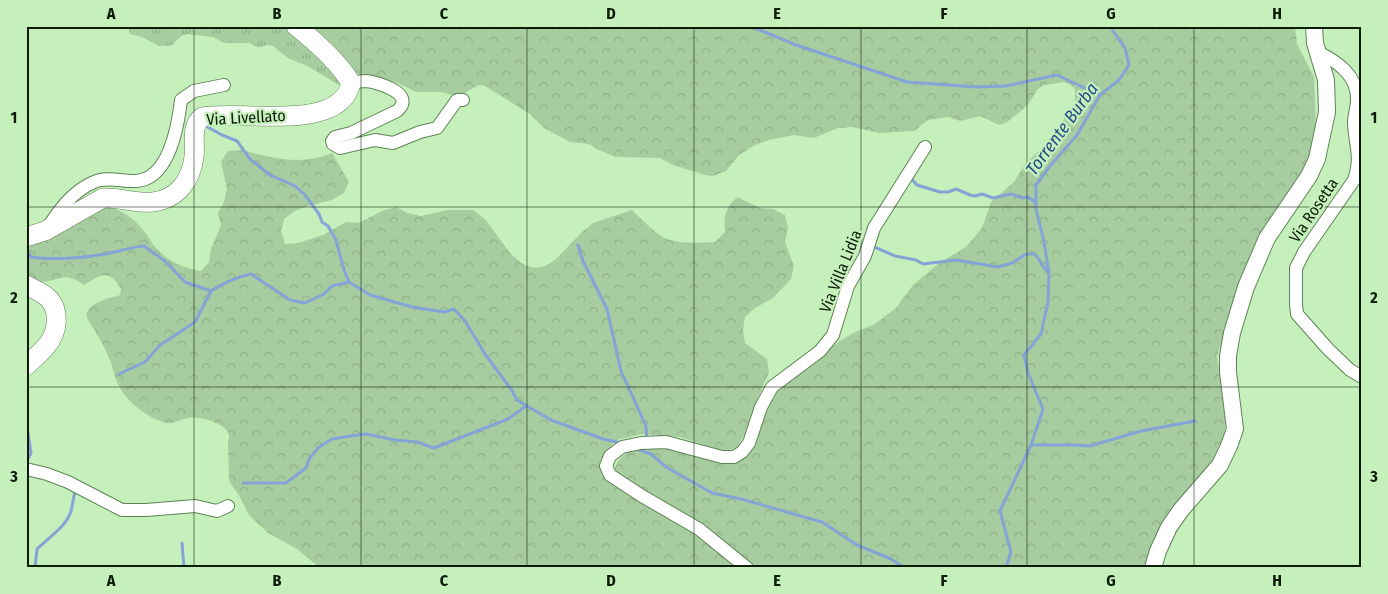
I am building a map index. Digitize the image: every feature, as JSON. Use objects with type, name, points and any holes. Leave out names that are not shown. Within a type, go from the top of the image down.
[{"type":"main road","points":[[296,26],[316,43],[344,72],[350,83]]},
{"type":"main road","name":"Via Livellato","points":[[26,237],[44,231],[103,198],[152,202],[172,196],[186,180],[191,167],[194,157],[196,122],[202,117],[306,115],[335,105],[344,97],[350,83]]},
{"type":"main road","points":[[26,285],[48,297],[55,310],[57,323],[56,332],[51,340],[26,366]]},
{"type":"street","points":[[1153,568],[1158,551],[1169,527],[1180,510],[1220,465],[1235,429],[1228,372],[1228,356],[1232,333],[1246,287],[1267,238],[1310,176],[1317,159],[1327,112],[1326,80],[1316,43],[1314,26]]},
{"type":"street","name":"Via Rosetta","points":[[1318,52],[1336,61],[1349,74],[1356,88],[1357,100],[1354,122],[1360,166],[1354,180],[1304,252],[1296,268],[1297,314],[1328,349],[1350,370],[1362,377]]},
{"type":"street","points":[[350,83],[366,81],[395,90],[401,95],[402,103],[397,111],[352,132],[335,137],[332,141],[333,144],[340,148],[376,140],[393,143],[436,128],[457,100],[463,100]]},
{"type":"street","points":[[44,231],[65,203],[95,181],[138,181],[158,172],[169,150],[178,120],[181,100],[194,91],[224,85]]},
{"type":"street","name":"Via Villa Lidia","points":[[747,568],[699,529],[610,475],[606,466],[610,456],[622,447],[641,443],[666,442],[722,457],[734,457],[742,452],[749,443],[761,406],[772,387],[820,351],[833,335],[848,286],[865,256],[874,228],[926,147]]},
{"type":"street","points":[[26,469],[68,482],[122,510],[195,506],[217,511],[228,506]]},
{"type":"green space","points":[[128,26],[287,26],[326,64],[341,86],[309,67],[288,58],[273,46],[258,47],[250,43],[224,43],[213,37],[188,34],[181,36],[172,45],[159,46],[142,37],[130,34]]},
{"type":"green space","points":[[303,26],[1295,26],[1297,44],[1314,77],[1316,131],[1313,161],[1241,285],[1217,356],[1226,417],[1224,437],[1212,463],[1148,568],[756,568],[725,544],[630,485],[614,472],[620,459],[632,451],[647,448],[665,448],[731,463],[776,389],[840,341],[853,333],[875,324],[896,308],[913,285],[939,263],[966,247],[982,228],[991,202],[1014,182],[1025,164],[1050,140],[1075,102],[1075,89],[1070,84],[1064,82],[1044,85],[1038,89],[1027,106],[1006,123],[999,125],[980,116],[960,121],[948,117],[928,120],[914,131],[879,133],[852,127],[838,128],[814,138],[794,135],[769,140],[755,145],[739,155],[726,171],[713,176],[673,165],[660,158],[616,157],[591,145],[570,142],[544,128],[530,114],[485,86],[479,85],[461,95],[455,96],[442,92],[416,92],[398,83],[374,76],[361,75],[348,69]]},
{"type":"green space","points":[[241,150],[276,158],[297,160],[320,157],[332,153],[349,182],[344,193],[332,200],[307,206],[295,211],[284,219],[281,231],[285,244],[298,243],[323,235],[346,222],[359,223],[382,211],[396,207],[407,213],[421,216],[447,210],[473,210],[485,219],[510,253],[521,263],[533,268],[546,266],[556,259],[593,223],[632,210],[661,236],[674,241],[688,243],[715,242],[725,232],[724,221],[726,213],[737,197],[760,208],[773,209],[785,215],[788,228],[785,242],[794,266],[791,279],[773,298],[755,308],[745,317],[743,330],[745,343],[767,359],[769,373],[738,446],[726,452],[680,437],[642,434],[616,440],[607,451],[601,463],[603,476],[700,535],[739,568],[320,568],[297,549],[268,533],[249,515],[229,481],[229,435],[224,428],[215,422],[198,418],[188,418],[172,423],[163,422],[141,411],[123,393],[115,377],[108,355],[86,314],[96,303],[120,295],[121,289],[117,282],[113,278],[104,275],[84,285],[67,277],[42,282],[26,279],[26,243],[102,205],[128,215],[143,229],[156,248],[171,260],[182,266],[201,271],[209,262],[211,249],[221,225],[218,213],[224,202],[227,189],[221,162],[228,151]]},
{"type":"waterway","points":[[750,26],[796,45],[907,82],[976,87],[1005,86],[1057,75],[1100,95]]},
{"type":"waterway","name":"Torrente Burba","points":[[1006,568],[1011,552],[1000,511],[1031,445],[1043,409],[1028,373],[1024,355],[1041,334],[1048,302],[1049,273],[1036,209],[1036,185],[1077,135],[1100,95],[1119,80],[1129,65],[1125,48],[1113,31],[1112,26]]},
{"type":"waterway","points":[[204,125],[237,141],[250,159],[270,175],[295,186],[305,195],[336,240],[349,282]]},
{"type":"waterway","points":[[910,177],[917,185],[940,192],[956,189],[970,195],[982,194],[993,198],[1011,194],[1023,198],[1028,197],[1036,203]]},
{"type":"waterway","points":[[578,245],[583,261],[607,309],[621,371],[646,426],[647,441]]},
{"type":"waterway","points":[[26,256],[56,259],[76,258],[144,246],[166,262],[185,282],[211,291],[230,281],[251,274],[290,300],[305,303],[324,294],[332,286],[349,282],[370,295],[412,307],[444,312],[454,309],[465,321],[517,400],[551,420],[603,439],[622,443]]},
{"type":"waterway","points":[[872,246],[895,256],[916,260],[923,264],[956,260],[998,267],[1012,263],[1026,254],[1035,254],[1048,273]]},
{"type":"waterway","points":[[26,249],[31,257]]},
{"type":"waterway","points":[[119,374],[145,362],[160,345],[195,322],[211,291]]},
{"type":"waterway","points":[[243,483],[286,483],[306,468],[309,459],[319,447],[332,439],[366,434],[417,442],[434,448],[508,419],[526,406]]},
{"type":"waterway","points":[[1031,445],[1090,446],[1141,431],[1195,421]]},
{"type":"waterway","points":[[26,466],[31,453],[28,433]]},
{"type":"waterway","points":[[637,449],[651,454],[666,467],[712,493],[741,499],[822,522],[857,545],[891,559],[905,568]]},
{"type":"waterway","points":[[35,568],[37,549],[69,517],[75,492]]},
{"type":"waterway","points":[[182,543],[184,568]]}]
